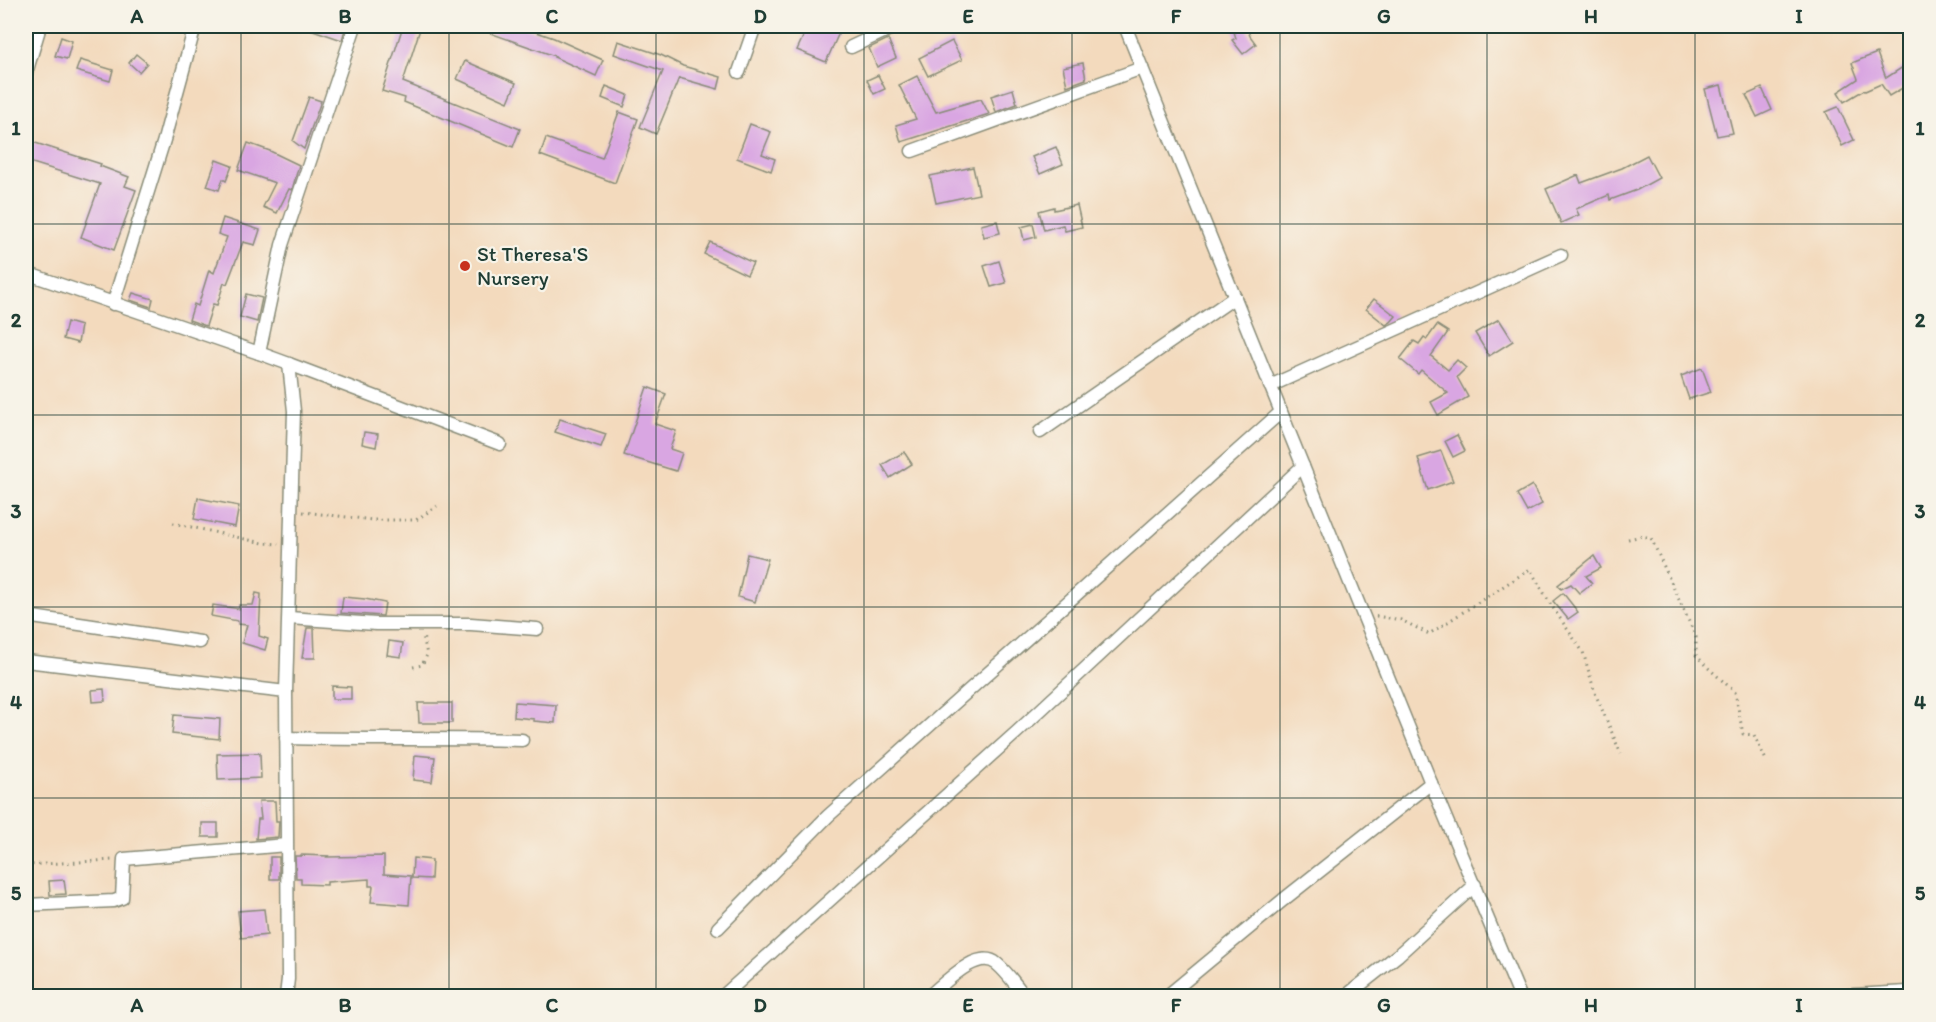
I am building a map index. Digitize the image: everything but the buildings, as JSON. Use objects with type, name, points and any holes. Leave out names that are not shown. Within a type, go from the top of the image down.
[{"type":"street","points":[[26,73],[40,26]]},
{"type":"street","points":[[113,304],[164,140],[195,26]]},
{"type":"street","points":[[259,353],[282,245],[355,26]]},
{"type":"street","points":[[739,72],[755,26]]},
{"type":"street","points":[[851,47],[896,26]]},
{"type":"street","points":[[1125,26],[1431,783],[1520,996]]},
{"type":"street","points":[[912,151],[1142,68]]},
{"type":"street","points":[[1270,386],[1561,255]]},
{"type":"street","points":[[26,273],[259,353],[500,444]]},
{"type":"street","points":[[1040,432],[1235,297]]},
{"type":"street","points":[[286,996],[288,978],[286,692],[294,411],[288,364]]},
{"type":"street","points":[[718,928],[828,816],[1281,412]]},
{"type":"street","points":[[723,996],[1018,731],[1303,466]]},
{"type":"street","points":[[26,616],[200,642]]},
{"type":"street","points":[[289,618],[376,624],[471,624],[537,629]]},
{"type":"street","points":[[26,661],[286,692]]},
{"type":"street","points":[[286,738],[522,740]]},
{"type":"street","points":[[1167,996],[1283,900],[1431,783]]},
{"type":"street","points":[[26,905],[114,901],[122,898],[124,859],[286,845]]},
{"type":"street","points":[[1346,996],[1398,956],[1475,885]]},
{"type":"street","points":[[929,996],[972,962],[983,958],[996,962],[1025,996]]},
{"type":"street","points":[[1836,996],[1907,992]]},
{"type":"path","points":[[302,512],[373,520],[416,520],[437,506]]},
{"type":"path","points":[[172,524],[263,543],[286,544]]},
{"type":"path","points":[[1628,539],[1642,536],[1651,538],[1696,637],[1696,655],[1736,692],[1743,734],[1754,735],[1760,743],[1766,760]]},
{"type":"path","points":[[1363,613],[1401,620],[1429,634],[1530,569],[1583,652],[1595,693],[1621,754]]},
{"type":"path","points":[[411,624],[423,635],[427,655],[422,665],[413,667]]},
{"type":"path","points":[[26,865],[124,859]]},
{"type":"place","name":"St Theresa'S Nursery","points":[[465,266]]}]
